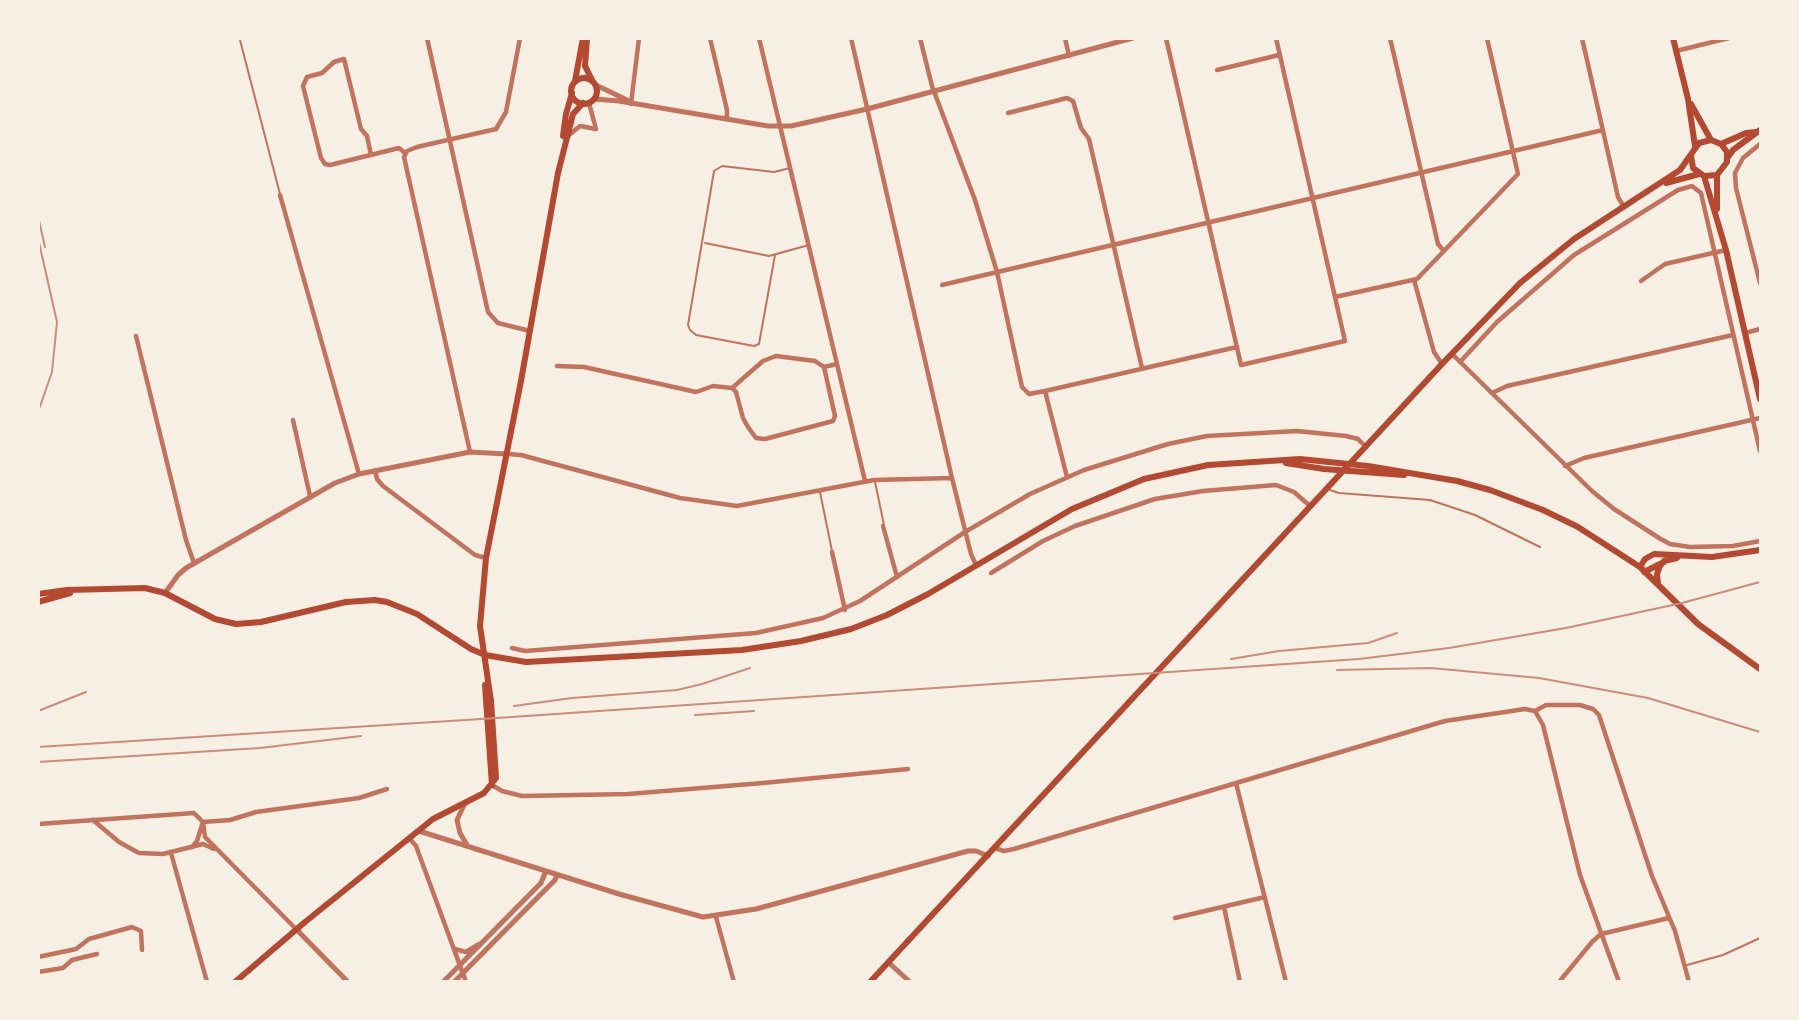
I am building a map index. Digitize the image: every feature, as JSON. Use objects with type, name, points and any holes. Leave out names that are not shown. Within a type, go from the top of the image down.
[{"type":"main road","points":[[234,982],[442,813],[484,793],[492,785],[480,610],[486,558],[530,331],[566,114],[585,38]]},
{"type":"main road","points":[[558,173],[573,114],[597,92],[586,67],[585,38]]},
{"type":"main road","points":[[870,982],[1442,363],[1536,268],[1574,239],[1680,170],[1695,146],[1688,99],[1673,38]]},
{"type":"main road","points":[[575,82],[586,78],[594,83]]},
{"type":"main road","points":[[572,93],[576,100],[588,102]]},
{"type":"main road","points":[[1688,99],[1711,140]]},
{"type":"main road","points":[[1721,144],[1758,131]]},
{"type":"main road","points":[[1716,215],[1717,175],[1725,167],[1728,157],[1758,131]]},
{"type":"main road","points":[[1695,146],[1711,140],[1721,144],[1728,157]]},
{"type":"main road","points":[[1691,156],[1692,164],[1702,175],[1726,250],[1760,399]]},
{"type":"main road","points":[[1660,185],[1702,175],[1717,175]]},
{"type":"main road","points":[[38,594],[137,586],[165,593],[215,619],[236,624],[261,622],[357,601],[387,602],[417,614],[485,655],[515,662],[540,663],[742,650],[801,641],[851,629],[887,615],[1072,509],[1123,486],[1208,465],[1300,459],[1351,463],[1419,475],[1481,488],[1527,503],[1578,527],[1642,569],[1698,624],[1760,669]]},
{"type":"main road","points":[[1642,569],[1645,559],[1654,554],[1712,557],[1760,550]]},
{"type":"main road","points":[[1642,569],[1680,557]]},
{"type":"main road","points":[[1661,589],[1657,574],[1664,561]]},
{"type":"main road","points":[[38,602],[82,589]]},
{"type":"street","points":[[427,38],[488,312],[498,323],[530,331]]},
{"type":"street","points":[[405,153],[417,147],[489,132],[501,123],[506,112],[520,38]]},
{"type":"street","points":[[634,104],[639,38]]},
{"type":"street","points":[[710,38],[727,119]]},
{"type":"street","points":[[759,38],[865,481]]},
{"type":"street","points":[[851,38],[952,478],[976,565]]},
{"type":"street","points":[[920,38],[935,92],[975,200],[997,272],[1021,387],[1029,394],[1045,391],[1237,346]]},
{"type":"street","points":[[1065,38],[1069,56]]},
{"type":"street","points":[[566,137],[580,125],[596,129],[588,102],[634,104],[780,126],[809,123],[1133,38]]},
{"type":"street","points":[[1166,38],[1241,365],[1345,341],[1276,38]]},
{"type":"street","points":[[1390,38],[1438,244],[1444,251]]},
{"type":"street","points":[[1335,297],[1414,280],[1518,174],[1487,38]]},
{"type":"street","points":[[1582,38],[1618,197],[1625,207]]},
{"type":"street","points":[[1676,51],[1729,38]]},
{"type":"street","points":[[1217,70],[1279,55]]},
{"type":"street","points":[[371,155],[360,125],[344,58],[334,62],[322,73],[307,77],[303,86],[323,162],[330,165],[371,155],[399,148],[405,153],[470,452]]},
{"type":"street","points":[[594,83],[634,104]]},
{"type":"street","points":[[1008,113],[1066,98],[1073,101],[1081,128],[1089,139],[1142,368]]},
{"type":"street","points":[[942,285],[1603,130]]},
{"type":"street","points":[[1760,144],[1742,158],[1735,173],[1736,188],[1760,283]]},
{"type":"street","points":[[1461,362],[1497,322],[1574,255],[1623,222],[1684,187],[1692,186],[1701,193],[1760,451]]},
{"type":"street","points":[[280,195],[359,474]]},
{"type":"street","points":[[1641,281],[1665,264],[1726,250]]},
{"type":"street","points":[[1414,280],[1434,352],[1442,363]]},
{"type":"street","points":[[1744,334],[1760,329]]},
{"type":"street","points":[[1492,393],[1507,386],[1733,335]]},
{"type":"street","points":[[136,336],[194,564]]},
{"type":"street","points":[[1451,354],[1607,504],[1670,544],[1700,547],[1760,541]]},
{"type":"street","points":[[557,366],[584,367],[696,393],[719,386],[732,388],[736,392],[743,418],[756,438],[765,439],[833,421],[835,416],[824,367],[815,361],[776,356],[762,362],[732,388]]},
{"type":"street","points":[[824,367],[837,364]]},
{"type":"street","points":[[1045,391],[1067,477]]},
{"type":"street","points":[[1565,466],[1584,458],[1760,418]]},
{"type":"street","points":[[293,420],[310,496]]},
{"type":"street","points":[[512,648],[525,650],[756,633],[823,618],[845,610],[965,532],[1030,494],[1067,477],[1126,456],[1207,436],[1297,431],[1358,439],[1363,449]]},
{"type":"street","points":[[165,593],[178,575],[194,564],[335,483],[359,474],[470,452],[521,455],[680,498],[718,505],[750,505],[865,481],[952,478]]},
{"type":"street","points":[[375,471],[383,486],[475,555],[486,558]]},
{"type":"street","points":[[991,573],[1043,541],[1075,526],[1155,499],[1203,491],[1276,485],[1294,492],[1310,506]]},
{"type":"street","points":[[883,526],[897,577]]},
{"type":"street","points":[[832,552],[845,610]]},
{"type":"street","points":[[995,848],[1004,851],[1014,849],[1445,721],[1525,709],[1535,711],[1546,705],[1587,706],[1600,715],[1652,876],[1686,966],[1689,982]]},
{"type":"street","points":[[1535,711],[1541,720],[1580,876],[1619,982]]},
{"type":"street","points":[[492,785],[502,791],[522,796],[616,794],[908,768]]},
{"type":"street","points":[[1236,783],[1286,982]]},
{"type":"street","points":[[203,822],[230,820],[256,812],[359,798],[387,789]]},
{"type":"street","points":[[465,803],[457,820],[458,828],[470,847]]},
{"type":"street","points":[[38,824],[194,813],[203,822],[205,837],[348,982]]},
{"type":"street","points":[[108,832],[112,817]]},
{"type":"street","points":[[93,820],[124,846],[138,853],[171,853],[203,844],[219,850]]},
{"type":"street","points":[[192,847],[197,841],[203,822]]},
{"type":"street","points":[[419,831],[692,916],[716,917],[756,909],[968,851],[988,856]]},
{"type":"street","points":[[410,839],[455,948],[466,982]]},
{"type":"street","points":[[171,853],[207,982]]},
{"type":"street","points":[[443,982],[541,883],[546,871]]},
{"type":"street","points":[[454,982],[558,875]]},
{"type":"street","points":[[1175,918],[1265,897]]},
{"type":"street","points":[[1224,907],[1240,982]]},
{"type":"street","points":[[716,917],[734,982]]},
{"type":"street","points":[[1559,982],[1601,934],[1669,918]]},
{"type":"street","points":[[38,957],[76,949],[89,939],[132,927],[141,931],[142,950]]},
{"type":"street","points":[[493,930],[499,936]]},
{"type":"street","points":[[455,948],[466,952],[480,943]]},
{"type":"street","points":[[38,972],[63,968],[72,960],[97,954]]},
{"type":"street","points":[[888,962],[910,982]]},
{"type":"lane","points":[[240,40],[280,195]]},
{"type":"lane","points":[[775,255],[760,341],[754,346],[696,335],[688,328],[715,171],[722,166],[774,172],[791,168]]},
{"type":"lane","points":[[704,243],[769,256],[809,245]]},
{"type":"lane","points":[[874,480],[883,526]]},
{"type":"lane","points":[[1328,486],[1339,493],[1430,500],[1494,523],[1540,547]]},
{"type":"lane","points":[[819,491],[832,552]]},
{"type":"lane","points":[[1686,966],[1723,955],[1760,938]]},
{"type":"railway","points":[[38,216],[45,247]]},
{"type":"railway","points":[[38,238],[57,322],[52,372],[38,412]]},
{"type":"railway","points":[[38,747],[1359,659],[1449,648],[1566,628],[1682,603],[1760,582]]},
{"type":"railway","points":[[1231,659],[1279,651],[1368,643],[1397,633]]},
{"type":"railway","points":[[514,706],[572,698],[677,690],[750,668]]},
{"type":"railway","points":[[1337,670],[1431,668],[1539,678],[1648,698],[1760,732]]},
{"type":"railway","points":[[38,711],[86,692]]},
{"type":"railway","points":[[695,715],[754,711]]},
{"type":"railway","points":[[38,762],[260,748],[361,736]]}]
